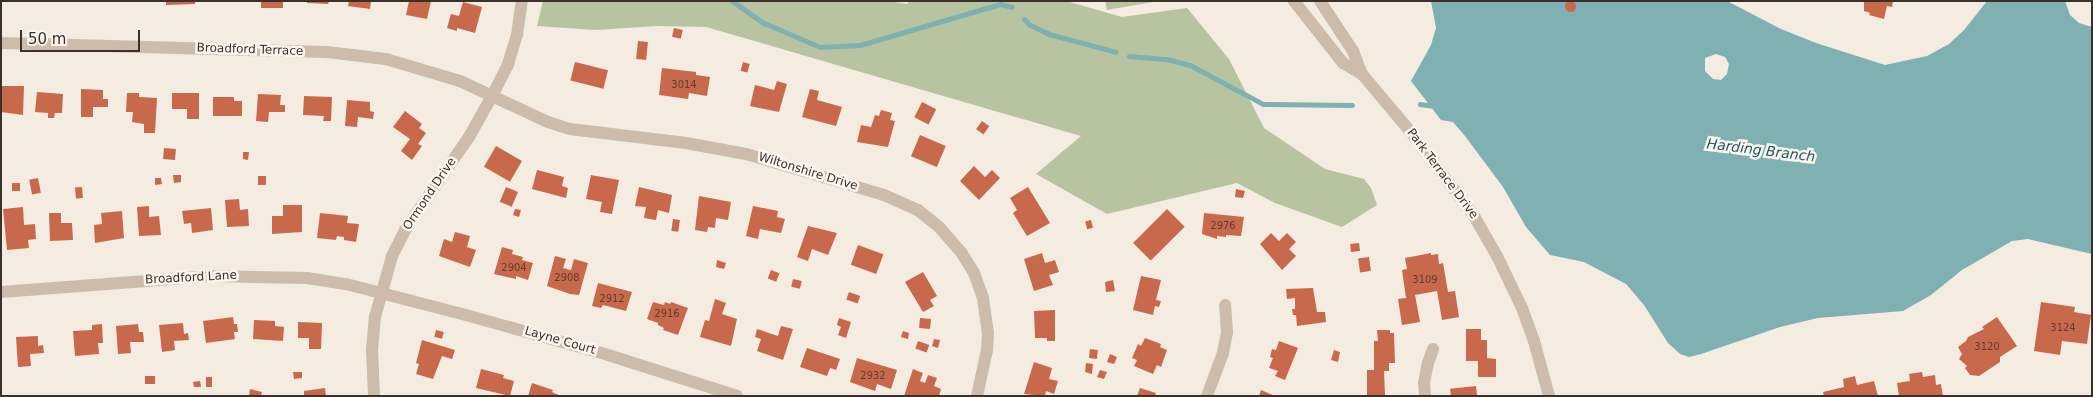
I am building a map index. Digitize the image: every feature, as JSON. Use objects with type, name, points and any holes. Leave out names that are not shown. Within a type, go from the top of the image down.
[{"type":"street","name":"Ormond Drive","points":[[374,396],[372,350],[375,317],[380,293],[392,256],[405,230],[469,137],[492,96],[508,64],[517,35],[522,1]]},
{"type":"street","name":"Park Terrace Drive","points":[[1294,1],[1343,63],[1362,74]]},
{"type":"street","name":"Park Terrace Drive","points":[[1320,1],[1353,51],[1362,74],[1429,154],[1479,224],[1522,308],[1534,341],[1549,396]]},
{"type":"street","name":"Broadford Terrace","points":[[1,43],[327,52],[395,62],[443,74],[492,96]]},
{"type":"street","name":"Wiltonshire Drive","points":[[492,96],[570,129],[746,154],[884,195],[918,210],[940,228],[961,252],[974,273],[983,298],[987,316],[987,350],[977,396]]},
{"type":"street","name":"Broadford Lane","points":[[1,292],[212,276],[258,276],[307,278],[380,293]]},
{"type":"street","name":"Layne Court","points":[[380,293],[589,350],[737,396]]},
{"type":"street","points":[[1208,396],[1223,353],[1227,332],[1225,305]]},
{"type":"street","points":[[1425,396],[1424,383],[1433,349]]},
{"type":"green space","points":[[543,1],[889,1],[907,4],[909,1],[1066,1],[1122,17],[1187,8],[1229,59],[1264,128],[1325,169],[1364,179],[1371,188],[1377,205],[1342,227],[1275,203],[1237,183],[1107,214],[1036,174],[1081,136],[706,27],[657,26],[595,30],[537,26]]},
{"type":"green space","points":[[1105,1],[1159,1],[1107,10]]},
{"type":"water","points":[[1431,1],[1727,1],[1781,29],[1816,43],[1885,65],[1927,56],[1949,44],[1964,30],[1987,1],[2065,1],[2070,15],[2079,23],[2092,27],[2092,254],[2028,239],[2012,241],[1962,270],[1931,295],[1903,311],[1818,318],[1780,327],[1701,354],[1689,357],[1680,354],[1668,343],[1644,305],[1626,284],[1584,262],[1550,255],[1526,227],[1503,187],[1465,136],[1453,122],[1441,120],[1411,81],[1431,45],[1436,28]],"holes":[[[1716,54],[1725,57],[1729,64],[1727,74],[1721,80],[1713,79],[1705,71],[1705,58]]]},
{"type":"building","points":[[166,1],[195,1],[195,4],[166,5]]},
{"type":"building","points":[[261,1],[283,1],[283,8],[261,8]]},
{"type":"building","points":[[307,1],[329,1],[328,4],[307,3]]},
{"type":"building","points":[[349,1],[371,1],[370,9],[348,6]]},
{"type":"building","points":[[409,1],[431,1],[427,19],[406,15]]},
{"type":"building","points":[[1568,1],[1572,1],[1575,6],[1574,10],[1568,11],[1565,8],[1565,4]]},
{"type":"building","points":[[1864,1],[1893,1],[1892,7],[1887,6],[1884,19],[1869,15],[1870,13],[1864,11]]},
{"type":"building","points":[[463,2],[482,7],[475,33],[457,28],[457,31],[447,28],[451,14],[459,16]]},
{"type":"building","points":[[674,28],[683,30],[681,39],[672,37]]},
{"type":"building","points":[[638,41],[648,42],[646,60],[636,59]]},
{"type":"building","points":[[575,62],[608,70],[603,89],[570,80]]},
{"type":"building","points":[[743,62],[750,64],[747,73],[741,71]]},
{"type":"building","points":[[662,68],[696,72],[696,75],[710,77],[707,96],[689,93],[688,99],[659,95]]},
{"type":"building","points":[[777,81],[787,84],[779,112],[750,106],[755,85],[774,90]]},
{"type":"building","points":[[1,86],[24,86],[23,115],[1,112]]},
{"type":"building","points":[[81,89],[103,90],[103,99],[108,99],[108,107],[93,107],[93,117],[81,117]]},
{"type":"building","points":[[810,89],[819,91],[817,100],[842,107],[836,126],[802,117]]},
{"type":"building","points":[[37,92],[63,94],[62,113],[55,113],[54,118],[48,118],[48,113],[35,112]]},
{"type":"building","points":[[127,93],[139,93],[139,97],[157,98],[155,133],[144,133],[144,124],[132,122],[133,112],[126,112]]},
{"type":"building","points":[[172,93],[199,93],[199,119],[187,119],[187,109],[172,109]]},
{"type":"building","points":[[258,94],[281,95],[280,105],[285,105],[285,112],[269,112],[268,122],[256,121]]},
{"type":"building","points":[[304,96],[332,97],[331,121],[323,121],[324,116],[303,115]]},
{"type":"building","points":[[213,97],[234,97],[234,101],[242,101],[242,116],[213,116]]},
{"type":"building","points":[[347,100],[370,102],[370,111],[374,112],[373,119],[358,117],[357,127],[345,126]]},
{"type":"building","points":[[922,102],[936,109],[929,124],[914,117]]},
{"type":"building","points":[[881,110],[892,113],[890,120],[895,121],[888,147],[857,142],[861,125],[871,127],[875,115],[879,116]]},
{"type":"building","points":[[405,111],[422,124],[419,128],[426,133],[418,144],[422,146],[412,160],[401,151],[410,139],[393,127]]},
{"type":"building","points":[[982,121],[989,126],[983,134],[976,129]]},
{"type":"building","points":[[920,135],[946,146],[937,167],[911,156]]},
{"type":"building","points":[[496,146],[522,161],[510,182],[484,167]]},
{"type":"building","points":[[164,148],[176,149],[175,160],[163,159]]},
{"type":"building","points":[[243,152],[249,152],[248,160],[243,159]]},
{"type":"building","points":[[974,166],[985,177],[992,170],[1000,178],[979,200],[960,181]]},
{"type":"building","points":[[537,170],[564,177],[562,186],[568,188],[566,198],[532,189]]},
{"type":"building","points":[[173,175],[181,175],[181,182],[174,183]]},
{"type":"building","points":[[591,175],[619,180],[612,214],[600,212],[602,202],[586,199]]},
{"type":"building","points":[[258,176],[266,176],[266,185],[258,185]]},
{"type":"building","points":[[38,178],[41,193],[32,194],[29,180]]},
{"type":"building","points":[[155,178],[161,178],[162,184],[155,185]]},
{"type":"building","points":[[12,183],[20,183],[20,191],[12,191]]},
{"type":"building","points":[[82,187],[83,198],[76,199],[75,188]]},
{"type":"building","points":[[506,187],[518,192],[512,207],[500,202]]},
{"type":"building","points":[[639,187],[672,195],[669,213],[658,210],[656,220],[644,218],[646,207],[635,206]]},
{"type":"building","points":[[1028,187],[1050,223],[1027,236],[1013,213],[1017,210],[1010,198]]},
{"type":"building","points":[[1236,189],[1245,191],[1243,198],[1235,197]]},
{"type":"building","points":[[699,196],[731,202],[728,220],[716,218],[715,228],[708,227],[707,232],[695,230]]},
{"type":"building","points":[[239,199],[240,210],[248,209],[249,226],[227,227],[225,200]]},
{"type":"building","points":[[283,205],[302,205],[302,232],[272,234],[272,216],[283,216]]},
{"type":"building","points":[[149,206],[149,217],[159,216],[161,235],[139,236],[137,207]]},
{"type":"building","points":[[753,206],[778,211],[777,217],[785,219],[781,233],[760,229],[758,239],[746,236]]},
{"type":"building","points":[[23,207],[24,225],[35,224],[36,239],[28,240],[29,248],[7,250],[3,209]]},
{"type":"building","points":[[211,208],[213,230],[192,233],[191,223],[184,224],[182,211]]},
{"type":"building","points":[[515,209],[521,210],[519,217],[513,215]]},
{"type":"building","points":[[1167,209],[1185,227],[1151,261],[1133,243]]},
{"type":"building","points":[[122,211],[124,238],[95,243],[94,225],[102,224],[101,213]]},
{"type":"building","points":[[49,213],[61,213],[61,223],[72,223],[73,240],[50,241]]},
{"type":"building","points":[[320,213],[348,216],[347,223],[359,224],[356,242],[344,240],[344,237],[337,236],[336,240],[317,238]]},
{"type":"building","points":[[1204,213],[1244,217],[1241,236],[1217,236],[1217,239],[1202,234]]},
{"type":"building","points":[[673,219],[680,220],[678,232],[671,231]]},
{"type":"building","points":[[1091,220],[1093,228],[1087,229],[1085,221]]},
{"type":"building","points":[[808,226],[837,233],[828,255],[812,249],[808,261],[797,257]]},
{"type":"building","points":[[455,232],[470,236],[467,247],[476,250],[470,267],[439,256],[444,239],[452,242]]},
{"type":"building","points":[[1271,233],[1279,241],[1287,233],[1296,242],[1289,249],[1296,256],[1282,270],[1260,244]]},
{"type":"building","points":[[1359,243],[1360,251],[1351,252],[1350,244]]},
{"type":"building","points":[[858,245],[883,254],[876,274],[851,265]]},
{"type":"building","points":[[502,247],[513,250],[512,254],[523,257],[522,260],[533,263],[528,280],[516,276],[516,279],[494,274]]},
{"type":"building","points":[[1042,253],[1045,263],[1055,260],[1059,272],[1049,275],[1053,285],[1034,291],[1024,259]]},
{"type":"building","points":[[1431,253],[1431,255],[1438,254],[1439,264],[1443,263],[1448,292],[1455,291],[1459,317],[1442,320],[1437,291],[1415,295],[1420,322],[1402,325],[1398,299],[1406,298],[1402,270],[1407,269],[1405,258]]},
{"type":"building","points":[[555,256],[566,259],[563,268],[571,270],[574,259],[588,263],[579,295],[547,286]]},
{"type":"building","points":[[1369,257],[1371,271],[1360,272],[1358,259]]},
{"type":"building","points":[[717,260],[726,263],[724,269],[716,267]]},
{"type":"building","points":[[771,270],[779,273],[776,282],[768,278]]},
{"type":"building","points":[[923,272],[937,296],[930,300],[934,306],[923,312],[905,282]]},
{"type":"building","points":[[1141,276],[1161,280],[1156,300],[1161,301],[1159,307],[1155,306],[1153,315],[1133,310]]},
{"type":"building","points":[[793,279],[802,281],[800,289],[791,287]]},
{"type":"building","points":[[1113,280],[1115,291],[1106,292],[1105,282]]},
{"type":"building","points":[[598,283],[632,292],[626,311],[603,305],[601,308],[592,306]]},
{"type":"building","points":[[1313,288],[1317,312],[1325,312],[1326,322],[1297,326],[1296,315],[1293,315],[1292,309],[1295,309],[1295,298],[1287,299],[1286,289]]},
{"type":"building","points":[[849,292],[860,296],[858,304],[846,300]]},
{"type":"building","points":[[715,299],[726,303],[722,314],[737,319],[731,346],[700,337],[705,320],[709,321]]},
{"type":"building","points":[[653,302],[664,305],[665,302],[670,304],[671,302],[688,308],[678,335],[663,330],[664,328],[658,325],[658,323],[647,319]]},
{"type":"building","points":[[2041,302],[2075,307],[2074,312],[2091,315],[2087,344],[2062,341],[2060,355],[2034,351]]},
{"type":"building","points":[[1055,310],[1055,341],[1047,341],[1047,338],[1035,338],[1034,311]]},
{"type":"building","points":[[233,317],[234,324],[237,324],[238,332],[234,332],[235,339],[206,343],[203,321]]},
{"type":"building","points":[[1997,317],[2017,346],[2000,357],[2000,362],[1979,376],[1970,375],[1965,368],[1967,366],[1959,359],[1962,354],[1958,347],[1968,337],[1984,329],[1982,327]]},
{"type":"building","points":[[839,318],[851,322],[846,338],[838,335],[841,327],[837,325]]},
{"type":"building","points":[[920,318],[931,319],[930,329],[919,328]]},
{"type":"building","points":[[254,320],[275,321],[275,326],[284,327],[283,341],[253,339]]},
{"type":"building","points":[[298,322],[322,323],[321,349],[309,349],[309,338],[298,338]]},
{"type":"building","points":[[183,323],[184,334],[188,333],[189,340],[174,341],[175,350],[162,352],[159,325]]},
{"type":"building","points":[[102,324],[103,343],[98,343],[99,354],[75,356],[73,331],[92,330],[92,325]]},
{"type":"building","points":[[138,324],[139,332],[143,332],[144,342],[130,342],[131,353],[118,354],[116,326]]},
{"type":"building","points":[[781,326],[793,329],[783,360],[757,351],[761,339],[755,337],[757,329],[778,336]]},
{"type":"building","points":[[1466,329],[1481,329],[1481,340],[1487,340],[1487,358],[1496,359],[1496,377],[1478,377],[1478,361],[1466,361]]},
{"type":"building","points":[[436,330],[444,332],[442,339],[434,337]]},
{"type":"building","points":[[1377,330],[1390,330],[1390,333],[1394,333],[1395,363],[1389,363],[1389,371],[1384,371],[1385,395],[1367,396],[1367,370],[1374,370],[1374,341],[1378,341]]},
{"type":"building","points":[[903,331],[909,333],[908,339],[901,337]]},
{"type":"building","points":[[38,336],[38,346],[43,345],[44,353],[30,354],[31,366],[18,367],[16,337]]},
{"type":"building","points":[[1145,338],[1161,344],[1160,347],[1167,350],[1161,367],[1157,365],[1153,374],[1134,366],[1137,360],[1132,358],[1138,344],[1141,346]]},
{"type":"building","points":[[934,339],[940,340],[938,348],[932,346]]},
{"type":"building","points":[[422,340],[455,350],[452,359],[442,356],[433,379],[416,374],[419,364],[416,363]]},
{"type":"building","points":[[918,341],[929,345],[927,353],[915,349]]},
{"type":"building","points":[[1279,341],[1298,348],[1285,380],[1275,376],[1278,371],[1269,368],[1273,358],[1270,357],[1272,349],[1276,350]]},
{"type":"building","points":[[807,348],[840,359],[836,370],[830,368],[827,376],[800,367]]},
{"type":"building","points":[[1090,349],[1098,350],[1097,359],[1089,358]]},
{"type":"building","points":[[1334,350],[1340,352],[1338,362],[1331,360]]},
{"type":"building","points":[[1110,354],[1117,357],[1114,364],[1107,362]]},
{"type":"building","points":[[857,358],[897,370],[891,389],[877,384],[875,391],[850,382]]},
{"type":"building","points":[[1034,362],[1052,368],[1049,379],[1058,381],[1054,394],[1046,391],[1045,396],[1024,394]]},
{"type":"building","points":[[1086,363],[1093,364],[1092,374],[1085,372]]},
{"type":"building","points":[[481,369],[504,375],[503,378],[514,381],[510,396],[476,388]]},
{"type":"building","points":[[913,369],[923,373],[920,381],[925,383],[928,375],[937,378],[934,386],[941,389],[939,396],[904,396]]},
{"type":"building","points":[[1100,370],[1107,372],[1104,379],[1097,377]]},
{"type":"building","points":[[293,372],[302,372],[302,378],[294,379]]},
{"type":"building","points":[[1922,372],[1923,377],[1935,375],[1936,385],[1941,384],[1943,396],[1899,396],[1897,383],[1910,381],[1909,374]]},
{"type":"building","points":[[145,376],[155,376],[155,384],[145,384]]},
{"type":"building","points":[[1855,376],[1857,385],[1874,381],[1878,396],[1824,396],[1823,392],[1844,387],[1843,379]]},
{"type":"building","points":[[206,377],[212,377],[212,387],[206,387]]},
{"type":"building","points":[[200,381],[201,387],[194,387],[193,382]]},
{"type":"building","points":[[532,383],[553,390],[552,392],[561,396],[528,396]]},
{"type":"building","points":[[1476,386],[1477,396],[1451,396],[1450,389]]},
{"type":"building","points":[[325,388],[326,396],[304,396],[304,391]]},
{"type":"building","points":[[1140,388],[1156,393],[1155,396],[1137,396]]},
{"type":"building","points":[[250,389],[262,392],[261,396],[249,396]]},
{"type":"building","points":[[1261,390],[1275,396],[1259,396]]},
{"type":"waterway","name":"Harding Branch","points":[[732,1],[764,23],[820,47],[860,45],[1000,4],[1012,7]]},
{"type":"waterway","name":"Harding Branch","points":[[1024,19],[1030,25],[1049,34],[1116,52]]},
{"type":"waterway","name":"Harding Branch","points":[[1129,56],[1167,59],[1190,65],[1263,104],[1352,105]]},
{"type":"waterway","name":"Harding Branch","points":[[1420,104],[1434,106]]}]
